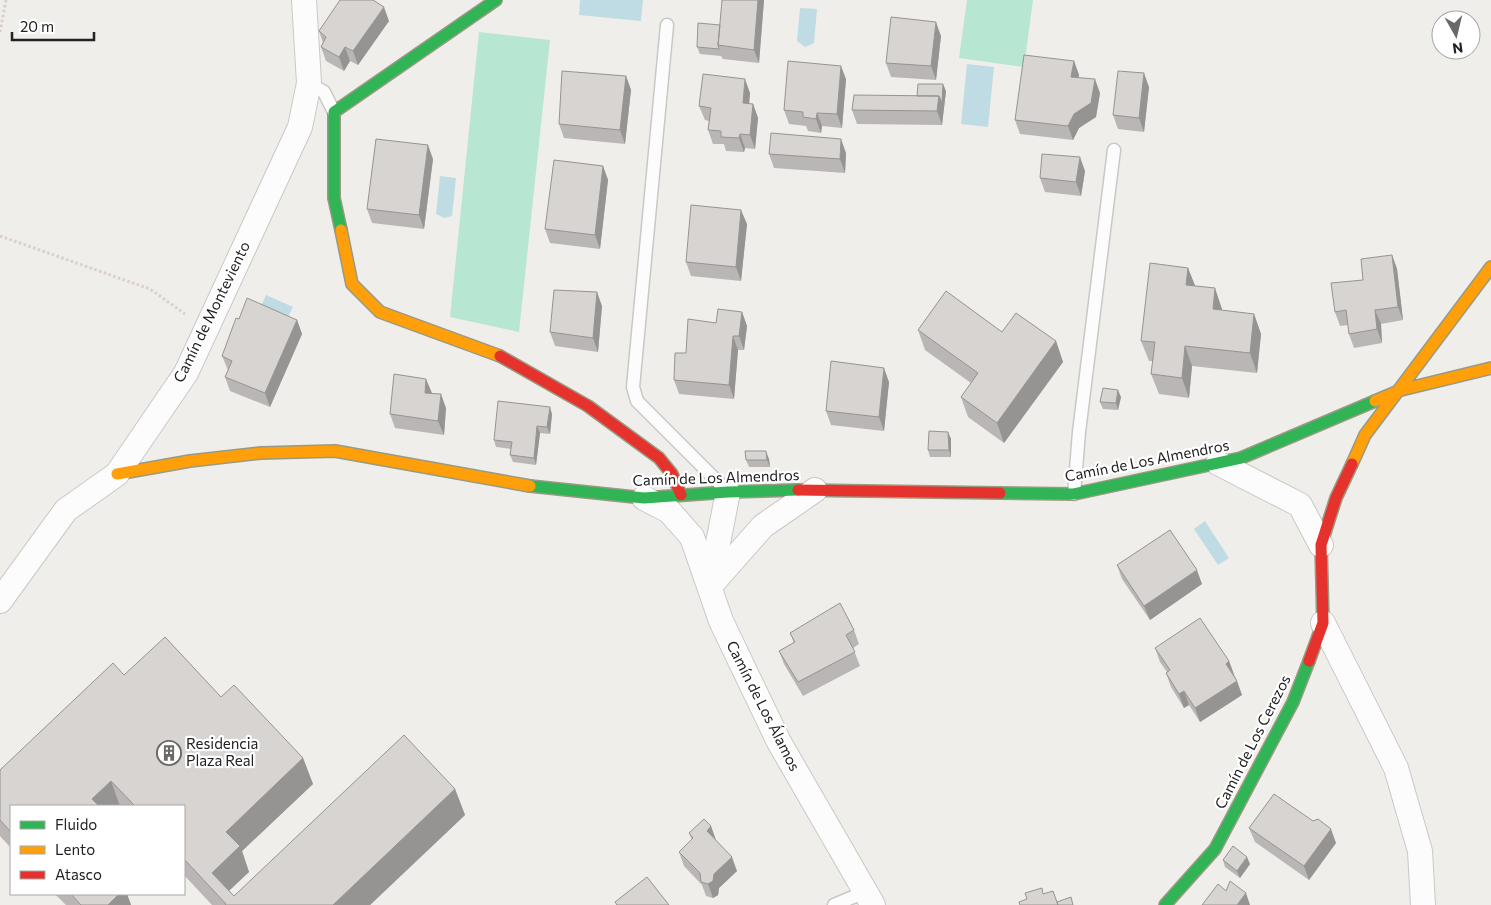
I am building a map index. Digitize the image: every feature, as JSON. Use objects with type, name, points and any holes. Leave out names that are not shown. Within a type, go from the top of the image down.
[{"type":"street","name":"Camín de Monteviento","points":[[0,601],[66,510],[117,474],[186,373],[300,128],[309,83],[304,0]]},
{"type":"street","points":[[496,0],[334,112],[334,198],[352,284],[380,312],[508,359],[588,406],[659,458],[672,474],[681,496]]},
{"type":"street","name":"Camín de Los Cerezos","points":[[1165,905],[1215,849],[1294,702],[1323,623],[1321,544],[1336,498],[1365,435],[1401,390],[1491,267]]},
{"type":"street","name":"Camín de Los Almendros","points":[[117,474],[190,461],[261,453],[334,451],[504,483],[644,498],[728,492],[815,490],[1074,494],[1241,458],[1284,438],[1401,390],[1491,368]]},
{"type":"street","points":[[1218,463],[1300,505],[1321,544]]},
{"type":"street","points":[[644,498],[669,511],[692,537],[710,586],[763,526],[815,490]]},
{"type":"street","name":"Camín de Los Álamos","points":[[728,492],[710,586],[721,621],[779,742],[869,898]]},
{"type":"street","points":[[1323,623],[1396,768],[1420,851],[1423,905]]},
{"type":"lane","points":[[667,25],[633,387],[637,401],[728,492]]},
{"type":"lane","points":[[309,83],[324,92],[334,112]]},
{"type":"lane","points":[[1074,494],[1079,432],[1114,150]]},
{"type":"lane","points":[[834,905],[869,898]]},
{"type":"path","points":[[0,32],[6,0]]},
{"type":"path","points":[[0,236],[150,289],[206,329]]},
{"type":"green space","points":[[967,0],[1033,0],[1024,67],[959,58]]},
{"type":"green space","points":[[479,32],[550,40],[519,332],[450,317]]},
{"type":"water","points":[[580,0],[643,0],[641,21],[579,15]]},
{"type":"water","points":[[800,8],[817,9],[814,43],[805,47],[797,41]]},
{"type":"water","points":[[967,64],[994,67],[988,127],[961,124]]},
{"type":"water","points":[[440,176],[456,178],[452,216],[444,218],[436,214]]},
{"type":"water","points":[[266,295],[293,307],[286,321],[259,310]]},
{"type":"water","points":[[1205,521],[1229,558],[1218,565],[1194,529]]},
{"type":"building","points":[[340,0],[373,0],[384,7],[353,51],[345,47],[339,57],[321,47],[326,37],[319,31]]},
{"type":"building","points":[[722,0],[758,0],[754,50],[718,45]]},
{"type":"building","points":[[891,17],[936,22],[931,66],[886,63]]},
{"type":"building","points":[[698,23],[720,25],[719,49],[697,47]]},
{"type":"building","points":[[1024,55],[1074,61],[1071,77],[1095,79],[1091,103],[1074,114],[1068,126],[1015,120]]},
{"type":"building","points":[[788,61],[841,66],[837,114],[817,113],[816,119],[803,117],[803,112],[784,110]]},
{"type":"building","points":[[562,71],[626,76],[620,130],[559,124]]},
{"type":"building","points":[[1118,71],[1144,73],[1139,118],[1113,115]]},
{"type":"building","points":[[703,74],[745,79],[743,103],[753,104],[750,135],[740,134],[739,138],[721,137],[721,131],[708,130],[711,108],[699,106]]},
{"type":"building","points":[[918,84],[943,84],[942,103],[939,96],[917,96]]},
{"type":"building","points":[[854,95],[939,96],[937,111],[852,110]]},
{"type":"building","points":[[771,133],[841,139],[840,159],[769,154]]},
{"type":"building","points":[[376,139],[428,145],[419,215],[367,209]]},
{"type":"building","points":[[1042,154],[1080,157],[1076,182],[1040,178]]},
{"type":"building","points":[[554,160],[603,166],[595,235],[545,229]]},
{"type":"building","points":[[691,205],[741,210],[736,267],[686,262]]},
{"type":"building","points":[[1392,255],[1398,307],[1375,310],[1377,329],[1349,334],[1346,310],[1335,312],[1331,283],[1363,280],[1361,259]]},
{"type":"building","points":[[1150,263],[1188,268],[1186,285],[1215,288],[1213,309],[1254,314],[1250,353],[1185,346],[1182,378],[1151,374],[1155,342],[1141,341]]},
{"type":"building","points":[[554,290],[597,292],[593,338],[550,332]]},
{"type":"building","points":[[946,291],[1002,332],[1016,313],[1056,341],[997,423],[961,397],[978,373],[918,330]]},
{"type":"building","points":[[247,298],[297,320],[265,393],[225,377],[232,361],[222,356],[236,318],[239,319]]},
{"type":"building","points":[[718,309],[742,312],[739,336],[733,336],[729,385],[674,380],[675,353],[686,353],[688,319],[716,323]]},
{"type":"building","points":[[831,361],[884,368],[879,417],[826,411]]},
{"type":"building","points":[[394,374],[426,379],[425,393],[441,394],[438,421],[390,414]]},
{"type":"building","points":[[1103,388],[1118,390],[1116,403],[1100,402]]},
{"type":"building","points":[[498,401],[550,407],[547,427],[537,426],[534,458],[510,455],[512,442],[494,440]]},
{"type":"building","points":[[929,431],[948,432],[949,450],[928,450]]},
{"type":"building","points":[[745,451],[766,451],[767,460],[746,460]]},
{"type":"building","points":[[1170,530],[1197,570],[1144,606],[1117,565]]},
{"type":"building","points":[[840,603],[854,630],[846,635],[855,652],[798,682],[779,651],[795,642],[790,633]]},
{"type":"building","points":[[1200,618],[1229,661],[1226,664],[1237,681],[1195,708],[1184,691],[1179,694],[1166,673],[1170,670],[1155,648]]},
{"type":"building","points":[[165,637],[221,697],[234,685],[303,758],[226,832],[240,846],[212,873],[234,896],[404,735],[455,789],[333,905],[225,905],[185,860],[185,805],[134,805],[111,781],[92,799],[98,805],[10,805],[10,831],[0,820],[0,770],[113,663],[124,675]]},
{"type":"building","points":[[1274,794],[1313,821],[1318,819],[1331,829],[1304,866],[1249,828]]},
{"type":"building","points":[[704,819],[711,826],[707,831],[732,857],[714,874],[713,881],[708,884],[701,882],[700,873],[679,852],[693,838],[689,833]]},
{"type":"building","points":[[1233,846],[1247,857],[1237,871],[1223,860]]},
{"type":"building","points":[[647,877],[669,905],[617,905],[615,902]]},
{"type":"building","points":[[1230,881],[1246,893],[1237,905],[1202,905],[1218,884],[1226,891]]},
{"type":"building","points":[[1042,888],[1043,894],[1053,891],[1058,905],[1020,905],[1019,902],[1027,899],[1025,893]]},
{"type":"building","points":[[72,895],[118,895],[108,905],[81,905]]},
{"type":"building","points":[[1071,897],[1073,905],[1058,905],[1057,902]]},
{"type":"traffic: fast","points":[[341,230],[334,198],[334,112],[496,0]]},
{"type":"traffic: fast","points":[[1000,493],[1074,494],[1241,458],[1375,401]]},
{"type":"traffic: fast","points":[[530,486],[644,498],[728,492],[798,490]]},
{"type":"traffic: fast","points":[[1165,905],[1215,849],[1293,702],[1309,661]]},
{"type":"traffic: slow","points":[[341,230],[352,284],[380,312],[500,356]]},
{"type":"traffic: slow","points":[[1352,464],[1365,435],[1491,267]]},
{"type":"traffic: slow","points":[[1375,401],[1401,390],[1491,368]]},
{"type":"traffic: slow","points":[[117,474],[190,461],[261,453],[335,451],[530,486]]},
{"type":"traffic: jam","points":[[500,356],[588,406],[659,458],[672,474],[681,495]]},
{"type":"traffic: jam","points":[[1309,661],[1323,623],[1321,545],[1336,498],[1352,464]]},
{"type":"traffic: jam","points":[[798,490],[1000,493]]},
{"type":"place","name":"Residencia Plaza Real","points":[[169,753]]}]
